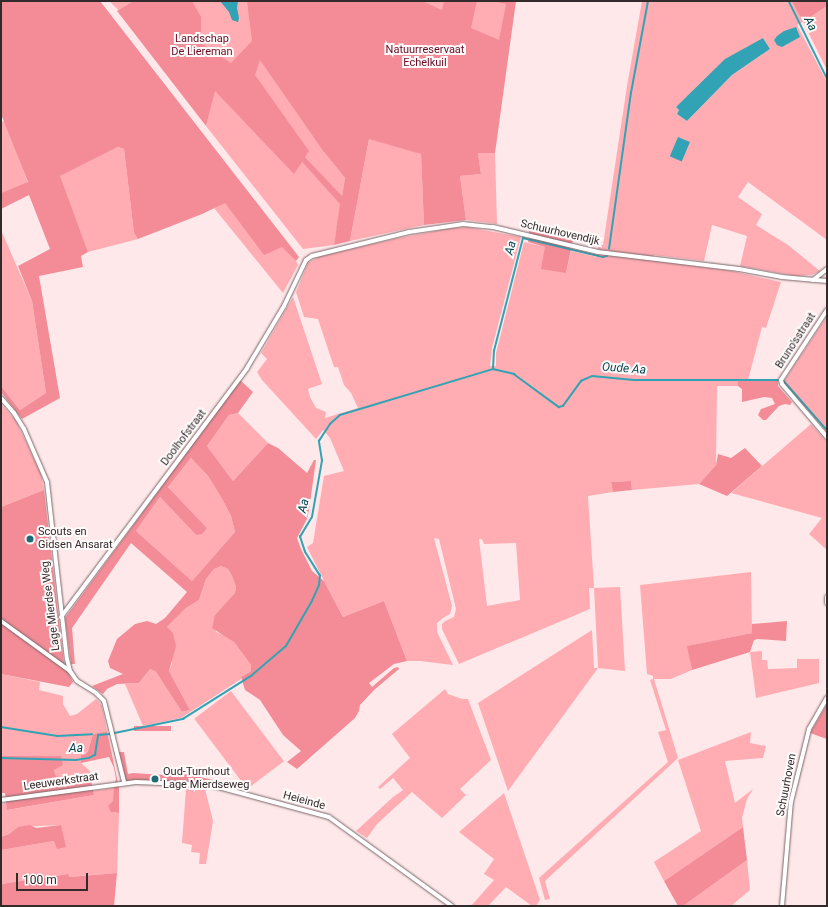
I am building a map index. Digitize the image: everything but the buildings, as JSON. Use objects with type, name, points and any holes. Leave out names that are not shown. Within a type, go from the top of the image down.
[{"type":"street","name":"Schuurhovendijk","points":[[306,260],[320,253],[409,232],[463,224],[493,227],[598,252],[827,281]]},
{"type":"street","name":"Doolhofstraat","points":[[61,617],[247,368],[284,306],[306,260]]},
{"type":"street","points":[[813,280],[827,269]]},
{"type":"street","name":"Bruno'sstraat","points":[[827,310],[781,380],[782,384],[827,437]]},
{"type":"street","name":"Lage Mierdse Weg","points":[[1,398],[14,413],[24,429],[47,482],[66,659],[70,671],[77,681],[96,693],[104,701],[124,782]]},
{"type":"street","points":[[827,597],[827,603]]},
{"type":"street","points":[[1,622],[70,671]]},
{"type":"street","name":"Schuurhoven","points":[[782,906],[791,802],[809,729],[827,698]]},
{"type":"street","name":"Leeuwerkstraat","points":[[1,800],[124,782]]},
{"type":"street","name":"Heieinde","points":[[124,782],[211,785],[329,817],[452,906]]},
{"type":"green space","points":[[1,1],[100,1],[299,257],[296,261],[282,247],[264,255],[225,203],[202,214],[138,239],[134,233],[124,149],[118,147],[60,176],[88,252],[81,256],[83,267],[39,276],[60,398],[22,419],[1,392],[1,386],[20,410],[46,393],[32,301],[18,266],[50,249],[29,195],[1,209],[1,193],[28,182],[1,114]]},
{"type":"green space","name":"Landschap De Liereman","points":[[109,1],[362,1],[324,152],[345,178],[342,197],[305,157],[302,162],[341,204],[334,245],[303,249],[206,126],[212,100]]},
{"type":"green space","name":"Landschap De Liereman","points":[[134,1],[192,1],[201,17],[201,43],[231,63],[252,41],[247,1],[422,1],[442,10],[444,1],[477,1],[471,28],[499,40],[506,4],[492,1],[516,1],[495,153],[478,153],[481,174],[460,176],[466,220],[424,225],[421,154],[369,139],[350,241],[334,245],[340,204],[302,162],[294,174],[215,91],[206,126],[117,11]],"holes":[[[260,60],[324,152],[345,178],[342,196],[305,157],[309,151],[255,75]]]},
{"type":"green space","name":"Natuurreservaat Echelkuil","points":[[383,1],[513,1],[501,82],[418,153],[421,154],[424,225],[350,241],[369,139]]},
{"type":"green space","points":[[642,1],[827,1],[803,22],[797,25],[827,82],[827,240],[748,182],[738,197],[762,214],[756,225],[788,245],[820,271],[812,275],[796,276],[740,266],[747,236],[712,225],[704,261],[654,255],[652,260],[732,271],[781,282],[766,328],[762,327],[748,380],[739,380],[738,386],[717,386],[716,465],[699,484],[632,490],[631,481],[611,482],[613,492],[588,496],[594,588],[589,588],[590,609],[459,664],[442,629],[442,624],[445,621],[454,617],[456,609],[439,539],[434,538],[452,606],[450,614],[437,623],[437,632],[453,665],[407,661],[384,601],[343,617],[307,547],[313,543],[324,476],[344,471],[330,438],[323,430],[316,439],[262,380],[257,372],[267,359],[261,353],[293,297],[322,384],[308,389],[310,397],[316,408],[326,412],[325,418],[358,408],[351,393],[344,385],[338,367],[334,367],[318,319],[304,317],[296,292],[308,263],[318,257],[398,238],[452,228],[467,227],[521,237],[492,348],[490,366],[496,366],[496,353],[524,242],[545,247],[566,273],[571,251],[597,257],[598,245],[603,245],[627,86]],"holes":[[[795,27],[799,37],[782,47]],[[763,38],[770,49],[732,75],[687,121],[677,114],[679,110],[676,107]],[[479,539],[482,539],[484,544],[516,543],[520,600],[487,606]]]},
{"type":"green space","points":[[792,1],[827,1],[827,6],[803,22]]},
{"type":"green space","points":[[827,6],[827,70],[803,22]]},
{"type":"green space","points":[[5,121],[28,183],[1,193],[1,122]]},
{"type":"green space","points":[[118,147],[124,149],[134,233],[138,239],[88,252],[59,176]]},
{"type":"green space","points":[[478,153],[495,153],[497,224],[466,220],[460,176],[481,174]]},
{"type":"green space","points":[[225,202],[264,254],[282,246],[296,261],[298,265],[283,293],[214,208]]},
{"type":"green space","points":[[1,230],[32,301],[46,393],[20,410],[1,386]]},
{"type":"green space","points":[[529,231],[573,240],[566,273],[541,269],[545,247],[528,242]]},
{"type":"green space","points":[[827,316],[827,430],[784,381]]},
{"type":"green space","points":[[240,380],[253,392],[238,413],[229,415],[207,446],[233,481],[268,443],[278,448],[307,473],[314,460],[316,460],[307,519],[297,538],[301,549],[312,571],[324,581],[343,617],[384,601],[407,661],[394,664],[369,683],[372,687],[394,668],[398,667],[399,669],[374,690],[360,705],[359,711],[355,718],[297,769],[287,762],[301,751],[283,735],[260,700],[245,690],[241,677],[251,671],[251,665],[234,642],[212,628],[215,615],[235,593],[236,587],[228,569],[221,566],[214,569],[206,579],[199,600],[186,608],[167,627],[173,633],[176,646],[169,671],[190,710],[182,712],[156,672],[150,669],[139,683],[117,684],[107,689],[103,694],[92,686],[123,674],[110,668],[108,661],[117,639],[135,624],[147,621],[156,624],[165,618],[187,592],[131,543],[72,628],[75,664],[71,664],[65,618]],"holes":[[[191,458],[208,476],[231,516],[235,532],[192,581],[136,531],[160,497],[196,535],[202,534],[207,528],[168,487]]]},
{"type":"green space","points":[[738,380],[778,380],[778,386],[792,402],[790,405],[785,404],[779,406],[766,420],[763,420],[758,415],[761,409],[775,404],[772,398],[764,397],[742,402],[742,389],[738,386]]},
{"type":"green space","points":[[1,404],[16,421],[41,474],[44,490],[1,507]]},
{"type":"green space","points":[[238,413],[268,443],[233,481],[207,446],[229,415]]},
{"type":"green space","points":[[811,424],[827,442],[827,550],[809,534],[822,518],[731,493]]},
{"type":"green space","points":[[745,448],[762,466],[727,496],[699,484],[716,465],[718,454],[731,458]]},
{"type":"green space","points":[[191,458],[208,476],[221,497],[231,516],[235,532],[192,581],[136,531],[160,497],[196,535],[207,528],[168,487]]},
{"type":"green space","points":[[631,481],[632,490],[613,492],[611,482]]},
{"type":"green space","points":[[44,490],[64,664],[73,682],[69,687],[1,674],[1,507]]},
{"type":"green space","points":[[221,566],[228,569],[236,587],[235,593],[232,597],[215,615],[216,632],[227,636],[234,642],[251,665],[251,671],[181,718],[143,726],[125,684],[139,683],[150,669],[156,672],[182,712],[190,710],[169,671],[172,663],[167,627],[186,608],[199,600],[206,579],[214,569]]},
{"type":"green space","points":[[751,572],[752,633],[688,646],[692,670],[671,679],[654,679],[678,758],[545,881],[550,899],[545,900],[539,878],[668,762],[658,732],[666,730],[650,680],[653,679],[653,676],[647,674],[640,585]]},
{"type":"green space","points":[[620,587],[625,671],[598,668],[594,588]]},
{"type":"green space","points":[[787,621],[786,641],[754,640],[750,652],[692,670],[687,646],[752,633],[752,624]]},
{"type":"green space","points":[[592,630],[594,668],[598,668],[508,791],[478,703]]},
{"type":"green space","points":[[762,651],[762,660],[767,660],[768,669],[797,668],[797,659],[819,659],[819,683],[756,698],[750,652]]},
{"type":"green space","points":[[1,674],[40,682],[39,690],[63,696],[63,704],[70,716],[77,714],[96,699],[99,702],[102,706],[107,731],[93,734],[88,751],[81,755],[81,763],[90,771],[90,775],[66,779],[56,776],[54,770],[60,756],[1,756]]},
{"type":"green space","points":[[445,689],[448,694],[462,699],[468,699],[491,760],[460,789],[466,795],[442,818],[412,792],[377,824],[367,838],[356,831],[393,797],[403,790],[393,778],[380,789],[378,787],[410,758],[392,734]]},
{"type":"green space","points":[[231,691],[284,761],[247,789],[194,719]]},
{"type":"green space","points":[[827,704],[827,739],[810,733]]},
{"type":"green space","points":[[134,726],[171,726],[171,731],[134,731]]},
{"type":"green space","points":[[107,731],[119,788],[119,813],[111,812],[108,806],[113,801],[116,779],[114,768],[109,757],[81,763],[81,755],[88,751],[93,734]]},
{"type":"green space","points":[[751,732],[750,743],[766,746],[763,758],[725,761],[735,803],[753,789],[747,799],[742,818],[743,827],[664,881],[654,862],[701,831],[678,760]]},
{"type":"green space","points":[[119,752],[124,752],[128,774],[179,776],[187,774],[226,783],[225,785],[126,781]]},
{"type":"green space","points":[[1,756],[61,756],[63,765],[54,770],[56,776],[66,779],[90,775],[94,795],[7,810],[5,793],[1,793]]},
{"type":"green space","points":[[114,788],[114,813],[119,813],[117,873],[68,877],[68,874],[1,884],[1,850],[54,841],[61,825],[18,827],[9,834],[1,837],[1,804],[6,803],[8,810],[94,795],[93,791]]},
{"type":"green space","points":[[186,789],[205,789],[213,821],[206,864],[199,864],[200,853],[191,852],[192,845],[182,843]]},
{"type":"green space","points":[[504,793],[540,900],[536,906],[532,906],[506,887],[488,906],[471,906],[494,880],[484,874],[494,859],[459,832]]},
{"type":"green space","points":[[30,825],[36,828],[61,825],[66,847],[57,849],[54,841],[1,850],[1,837],[9,834],[18,827]]},
{"type":"green space","points":[[743,827],[747,860],[683,906],[678,906],[664,881]]},
{"type":"green space","points":[[747,860],[750,890],[731,906],[683,906]]},
{"type":"green space","points":[[117,873],[114,906],[1,906],[1,884],[68,874],[69,877]]},
{"type":"water","points":[[220,1],[238,1],[238,22],[232,20],[229,12]]},
{"type":"water","points":[[796,27],[800,37],[782,47],[777,45],[774,40],[777,36],[784,31]]},
{"type":"water","points":[[763,38],[770,49],[732,75],[687,121],[677,114],[679,110],[676,107],[725,59]]},
{"type":"water","points":[[678,137],[690,142],[682,161],[670,156]]},
{"type":"waterway","name":"Aa","points":[[609,249],[631,93],[648,1]]},
{"type":"waterway","name":"Aa","points":[[789,1],[827,78]]},
{"type":"waterway","name":"Aa","points":[[1,758],[76,760],[89,758],[95,755],[98,735],[110,734],[183,719],[251,676],[286,646],[312,601],[319,585],[320,576],[305,552],[300,537],[312,517],[322,461],[319,441],[330,424],[340,415],[493,369],[494,351],[523,238],[603,257],[607,256]]},
{"type":"waterway","name":"Oude Aa","points":[[493,369],[514,374],[559,407],[563,406],[581,381],[592,376],[634,380],[778,380]]},
{"type":"waterway","name":"Oude Aa","points":[[784,381],[827,430]]},
{"type":"waterway","points":[[1,727],[57,736],[92,734]]},
{"type":"place","name":"Scouts en Gidsen Ansarat","points":[[30,539]]},
{"type":"place","name":"Oud-Turnhout Lage Mierdseweg","points":[[155,779]]}]
